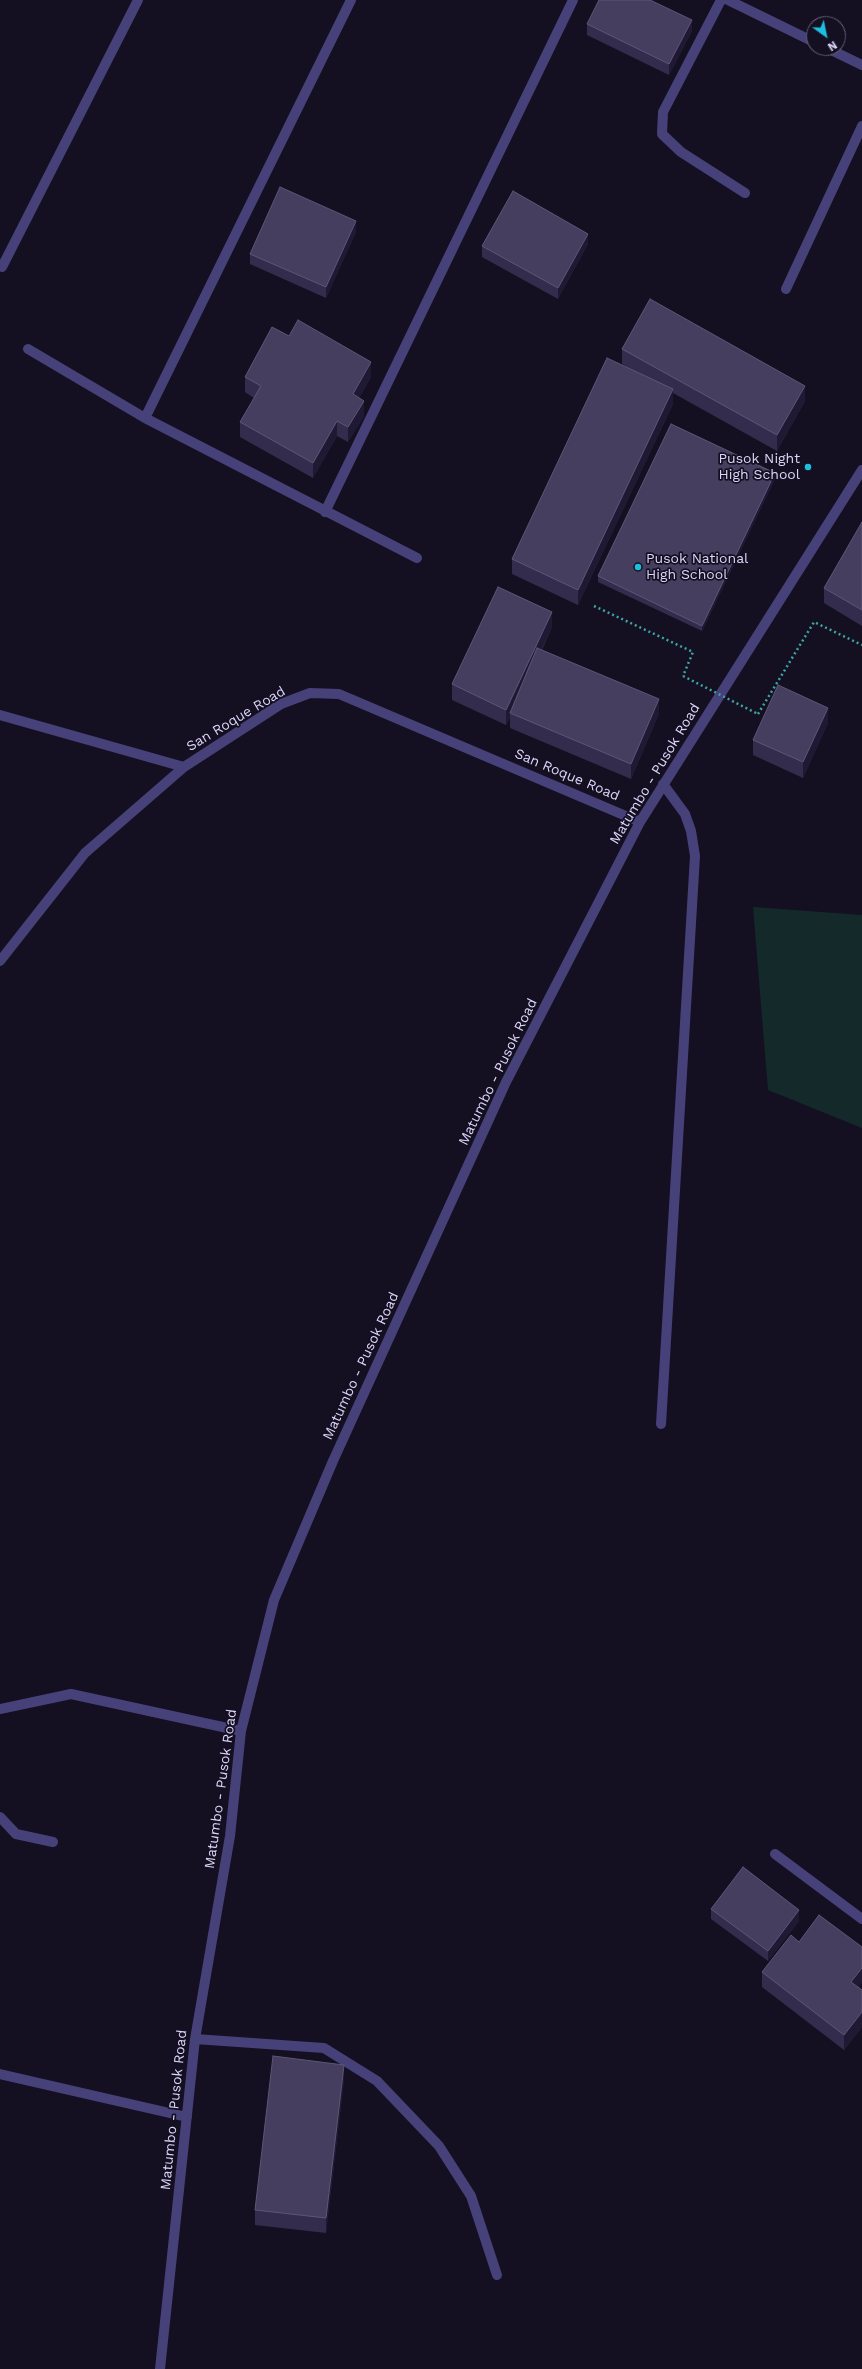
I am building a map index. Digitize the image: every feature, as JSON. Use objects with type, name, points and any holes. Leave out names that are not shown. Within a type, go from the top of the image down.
[{"type":"street","points":[[2,267],[138,0]]},
{"type":"street","points":[[145,418],[351,0]]},
{"type":"street","points":[[325,512],[573,0]]},
{"type":"street","points":[[721,0],[663,112],[662,134],[681,152],[745,193]]},
{"type":"street","points":[[728,0],[806,38]]},
{"type":"street","points":[[843,56],[862,65]]},
{"type":"street","points":[[786,289],[862,126]]},
{"type":"street","points":[[28,349],[145,418],[325,512],[417,558]]},
{"type":"street","name":"Matumbo - Pusok Road","points":[[160,2369],[195,2039],[230,1836],[241,1731],[274,1600],[333,1461],[506,1082],[640,822],[862,470]]},
{"type":"street","name":"San Roque Road","points":[[0,961],[85,853],[184,767],[281,704],[310,693],[339,694],[640,822]]},
{"type":"street","points":[[0,715],[184,767]]},
{"type":"street","points":[[661,1424],[695,856],[691,830],[685,814],[663,784]]},
{"type":"street","points":[[0,1709],[71,1694],[241,1731]]},
{"type":"street","points":[[0,1817],[16,1834],[53,1842]]},
{"type":"street","points":[[775,1854],[862,1919]]},
{"type":"street","points":[[195,2039],[324,2048],[377,2081],[439,2146],[471,2196],[497,2275]]},
{"type":"street","points":[[0,2074],[187,2117]]},
{"type":"path","points":[[594,606],[693,652],[683,676],[758,714],[814,622],[862,645]]},
{"type":"green space","points":[[753,907],[862,915],[862,1128],[768,1090]]},
{"type":"building","points":[[599,0],[650,0],[692,20],[669,64],[587,24]]},
{"type":"building","points":[[280,187],[356,221],[326,287],[250,254]]},
{"type":"building","points":[[513,191],[588,234],[558,288],[482,246]]},
{"type":"building","points":[[650,299],[805,386],[777,435],[622,349]]},
{"type":"building","points":[[298,320],[371,362],[353,394],[364,401],[348,427],[337,421],[313,463],[240,422],[261,386],[245,377],[272,327],[289,336]]},
{"type":"building","points":[[607,358],[673,389],[578,590],[512,559]]},
{"type":"building","points":[[671,424],[775,473],[702,626],[598,576]]},
{"type":"building","points":[[862,522],[862,610],[824,588]]},
{"type":"building","points":[[498,587],[552,612],[506,710],[452,684]]},
{"type":"building","points":[[537,648],[659,699],[631,764],[510,713]]},
{"type":"building","points":[[778,685],[828,708],[803,762],[753,740]]},
{"type":"building","points":[[743,1867],[799,1910],[768,1951],[711,1909]]},
{"type":"building","points":[[819,1915],[862,1947],[862,1968],[851,1982],[862,1990],[862,2012],[844,2035],[762,1972],[791,1935],[799,1942]]},
{"type":"building","points":[[273,2056],[344,2065],[326,2218],[255,2210]]},
{"type":"place","name":"Pusok Night High School","points":[[808,467]]},
{"type":"place","name":"Pusok National High School","points":[[638,567]]}]
